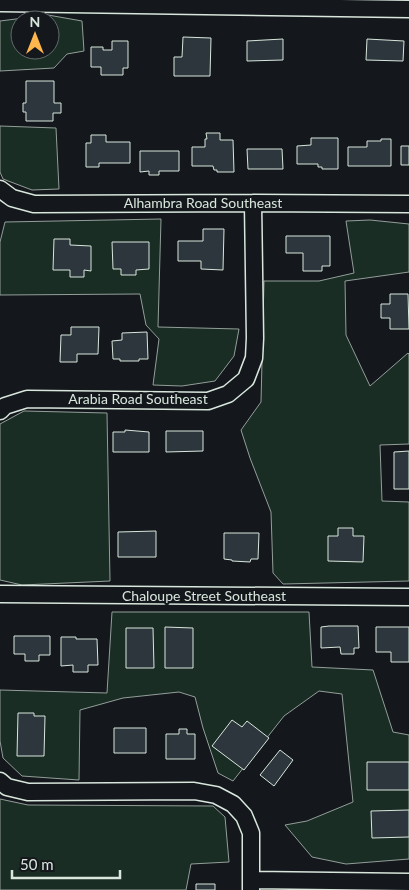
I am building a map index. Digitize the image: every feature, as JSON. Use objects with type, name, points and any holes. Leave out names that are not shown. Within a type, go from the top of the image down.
[{"type":"street","points":[[0,3],[409,9]]},
{"type":"street","name":"Alhambra Road Southeast","points":[[0,190],[12,198],[34,204],[409,204]]},
{"type":"street","name":"Arabia Road Southeast","points":[[0,411],[5,406],[27,400],[208,401],[228,394],[246,379],[254,358],[253,203]]},
{"type":"street","name":"Chaloupe Street Southeast","points":[[0,594],[409,597]]},
{"type":"street","points":[[0,781],[7,787],[28,792],[194,792],[216,795],[233,804],[246,820],[251,833],[251,885],[409,882]]},
{"type":"green space","points":[[60,17],[82,21],[84,51],[67,54],[54,68],[0,71],[0,21],[10,20],[10,60],[60,60]]},
{"type":"green space","points":[[0,126],[56,128],[59,189],[32,190],[3,179],[0,172]]},
{"type":"green space","points":[[161,219],[158,327],[239,329],[234,356],[215,381],[182,386],[153,385],[159,339],[146,325],[140,294],[0,295],[0,242],[5,222]]},
{"type":"green space","points":[[370,220],[409,224],[409,272],[345,281],[346,335],[370,386],[409,354],[409,444],[380,445],[382,501],[409,502],[409,581],[283,584],[273,573],[271,512],[241,430],[261,402],[264,281],[319,281],[354,273],[346,221]]},
{"type":"green space","points":[[24,411],[107,413],[110,581],[22,585],[0,580],[0,424]]},
{"type":"green space","points":[[112,612],[309,612],[312,667],[373,670],[393,732],[409,735],[409,859],[346,864],[312,857],[285,825],[307,821],[353,802],[342,694],[319,691],[284,716],[233,781],[218,773],[195,697],[179,692],[123,698],[80,710],[79,780],[22,776],[3,758],[0,741],[0,690],[107,693]]},
{"type":"green space","points":[[0,799],[28,805],[213,806],[225,817],[229,862],[191,864],[186,890],[0,890]]},
{"type":"building","points":[[183,37],[211,38],[210,76],[174,76],[174,57],[182,57]]},
{"type":"building","points":[[283,39],[283,60],[247,61],[247,41]]},
{"type":"building","points":[[367,39],[404,41],[403,61],[366,60]]},
{"type":"building","points":[[112,41],[128,41],[128,68],[123,68],[123,75],[101,75],[101,67],[91,67],[91,47],[103,47],[103,50],[112,50]]},
{"type":"building","points":[[26,81],[54,81],[54,103],[61,103],[61,113],[53,113],[53,121],[26,121],[23,103],[26,103]]},
{"type":"building","points":[[206,133],[220,133],[220,140],[233,140],[234,172],[217,172],[213,166],[192,166],[192,147],[205,147]]},
{"type":"building","points":[[91,135],[106,135],[106,142],[130,142],[130,163],[99,163],[99,167],[86,167],[86,143],[91,143]]},
{"type":"building","points":[[311,138],[338,138],[338,169],[322,169],[322,167],[318,167],[318,164],[297,164],[297,146],[311,145]]},
{"type":"building","points":[[381,139],[391,139],[391,166],[348,166],[348,147],[367,147],[367,141],[381,141]]},
{"type":"building","points":[[401,146],[409,146],[409,165],[401,165]]},
{"type":"building","points":[[247,149],[282,149],[283,169],[248,169]]},
{"type":"building","points":[[140,151],[179,151],[179,171],[159,171],[159,175],[149,175],[149,171],[140,172]]},
{"type":"building","points":[[203,229],[224,229],[223,270],[201,269],[201,261],[178,261],[178,241],[203,241]]},
{"type":"building","points":[[286,236],[330,236],[330,266],[322,266],[322,271],[303,271],[303,253],[286,253]]},
{"type":"building","points":[[54,239],[70,239],[70,245],[91,246],[91,271],[84,270],[84,277],[70,277],[70,270],[53,270]]},
{"type":"building","points":[[112,242],[149,242],[149,269],[136,270],[136,275],[121,275],[121,269],[113,269]]},
{"type":"building","points":[[390,294],[408,294],[409,329],[390,329],[390,318],[381,318],[381,304],[390,304]]},
{"type":"building","points":[[71,327],[99,327],[98,354],[77,354],[77,362],[60,362],[61,335],[71,335]]},
{"type":"building","points":[[147,332],[148,359],[120,361],[120,359],[113,359],[112,341],[122,340],[122,333]]},
{"type":"building","points":[[125,430],[149,432],[149,452],[113,452],[113,432],[125,432]]},
{"type":"building","points":[[166,431],[203,431],[203,451],[166,452]]},
{"type":"building","points":[[409,451],[409,489],[394,489],[394,452]]},
{"type":"building","points":[[338,528],[353,528],[353,536],[364,536],[363,562],[328,561],[328,536],[338,536]]},
{"type":"building","points":[[156,531],[156,557],[118,557],[118,532]]},
{"type":"building","points":[[224,533],[259,533],[258,559],[251,559],[250,562],[224,559]]},
{"type":"building","points":[[358,626],[359,648],[354,648],[354,654],[341,654],[340,647],[321,648],[321,627]]},
{"type":"building","points":[[165,627],[193,628],[193,668],[165,668]]},
{"type":"building","points":[[376,627],[409,627],[409,662],[391,662],[391,652],[376,652]]},
{"type":"building","points":[[126,628],[153,628],[154,668],[126,668]]},
{"type":"building","points":[[14,636],[50,636],[50,655],[39,655],[39,661],[25,661],[25,654],[14,654]]},
{"type":"building","points":[[61,637],[97,639],[98,665],[88,665],[88,672],[73,672],[73,665],[61,666]]},
{"type":"building","points":[[18,713],[34,713],[34,716],[45,716],[44,756],[17,756]]},
{"type":"building","points":[[232,720],[242,727],[247,721],[269,738],[244,770],[212,746]]},
{"type":"building","points":[[114,728],[146,728],[146,753],[114,753]]},
{"type":"building","points":[[179,729],[187,729],[187,734],[195,734],[195,759],[166,759],[166,734],[179,734]]},
{"type":"building","points":[[280,750],[293,760],[274,786],[260,775]]},
{"type":"building","points":[[367,762],[409,762],[409,790],[367,790]]},
{"type":"building","points":[[409,810],[409,837],[372,838],[371,811]]},
{"type":"building","points":[[196,884],[215,884],[215,890],[196,890]]}]
